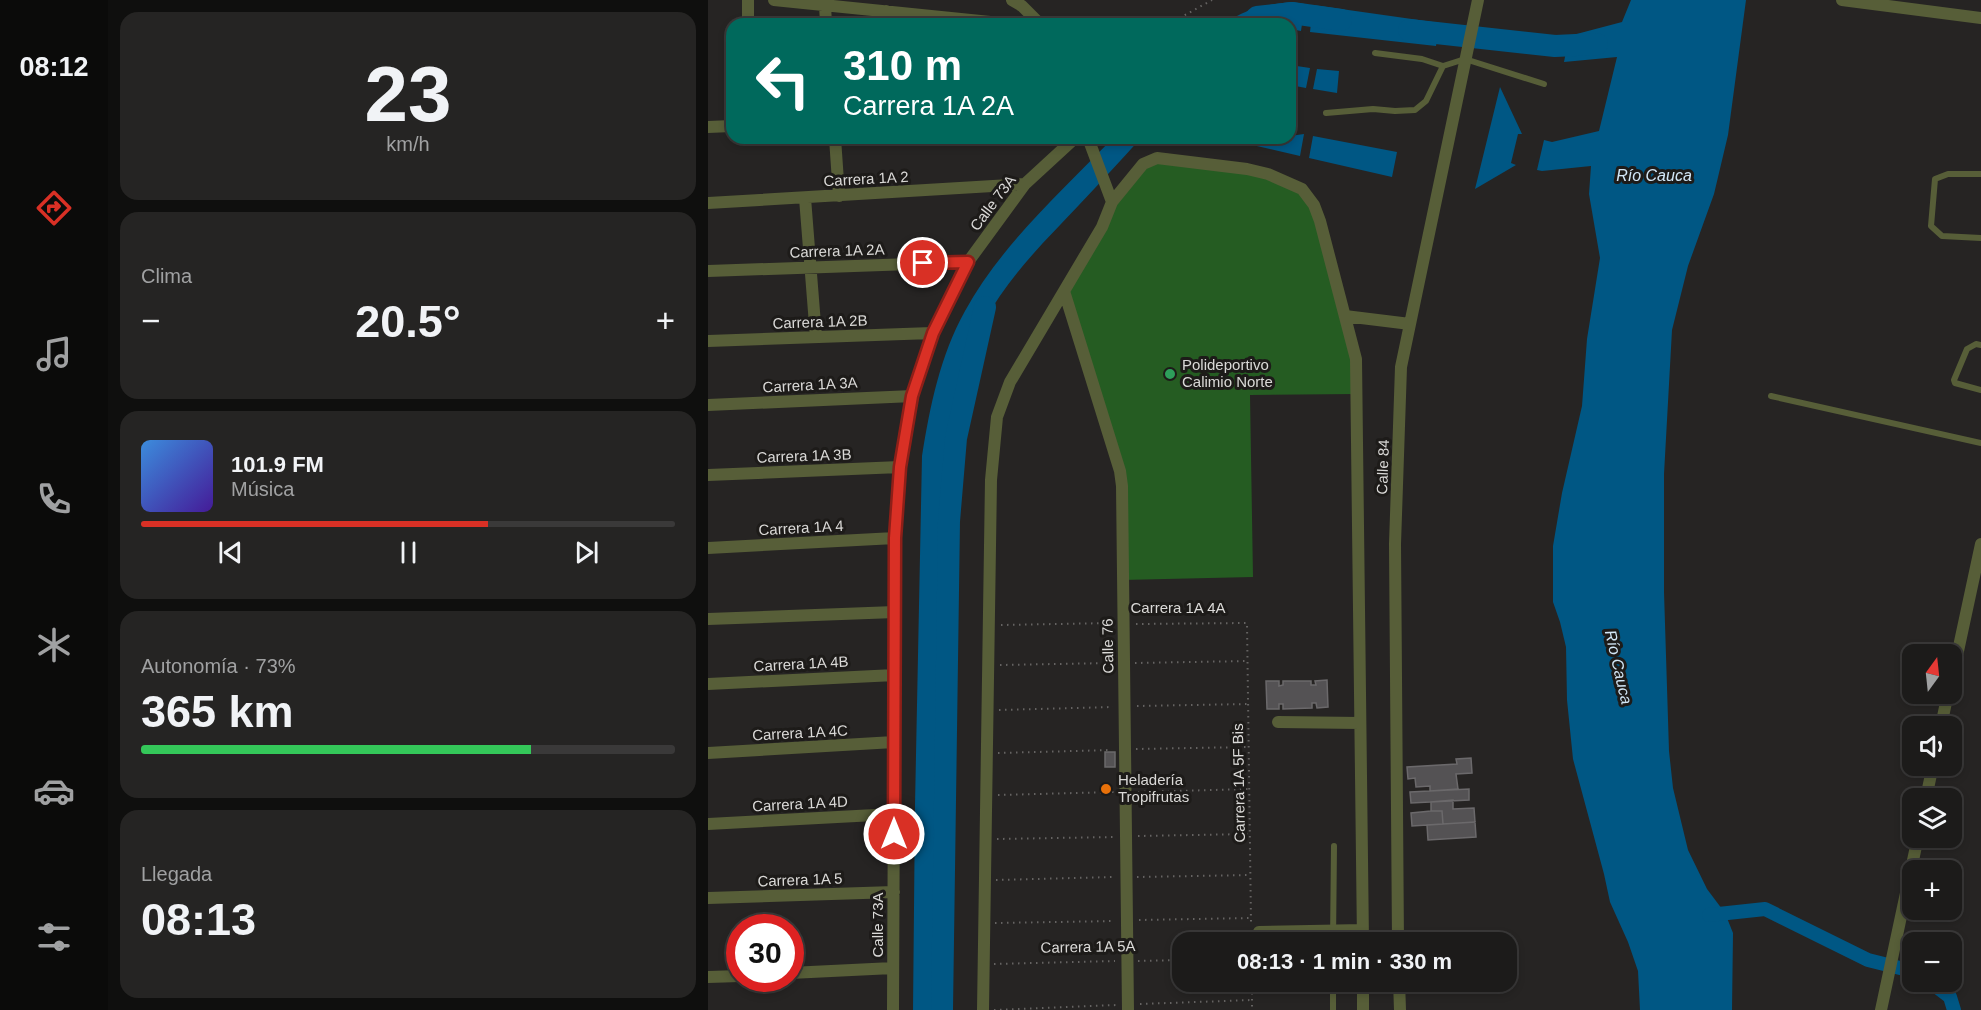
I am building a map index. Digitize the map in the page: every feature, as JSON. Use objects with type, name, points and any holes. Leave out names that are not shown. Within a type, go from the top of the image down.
[{"type":"street","points":[[748,0],[748,18]]},
{"type":"street","points":[[774,0],[953,18]]},
{"type":"street","points":[[1012,0],[1034,18]]},
{"type":"street","name":"Calle 84","points":[[1398,932],[1395,544],[1401,367],[1478,0]]},
{"type":"street","points":[[1842,0],[1981,18]]},
{"type":"street","points":[[825,5],[826,18]]},
{"type":"street","points":[[886,11],[886,18]]},
{"type":"street","points":[[708,127],[726,126]]},
{"type":"street","points":[[835,144],[839,196]]},
{"type":"street","name":"Calle 73A","points":[[893,1010],[895,538],[900,467],[912,396],[933,333],[968,262],[1025,184],[1068,144]]},
{"type":"street","points":[[983,1010],[991,491],[997,417],[1010,382],[1102,227],[1112,202],[1089,144]]},
{"type":"street","name":"Calle 84","points":[[1112,202],[1143,164],[1157,158],[1247,169],[1268,174],[1302,189],[1314,205],[1320,221],[1356,359],[1363,932]]},
{"type":"street","name":"Carrera 1A 2","points":[[708,203],[1025,184]]},
{"type":"street","points":[[805,198],[816,337]]},
{"type":"street","name":"Carrera 1A 2A","points":[[708,271],[968,262]]},
{"type":"street","name":"Calle 76","points":[[1064,291],[1120,471],[1128,1010]]},
{"type":"street","points":[[1344,316],[1410,324]]},
{"type":"street","name":"Carrera 1A 2B","points":[[708,341],[933,333]]},
{"type":"street","name":"Carrera 1A 3A","points":[[708,405],[912,396]]},
{"type":"street","name":"Carrera 1A 3B","points":[[708,475],[900,467]]},
{"type":"street","name":"Carrera 1A 4","points":[[708,548],[895,538]]},
{"type":"street","points":[[1960,644],[1981,544]]},
{"type":"street","points":[[708,619],[895,612]]},
{"type":"street","name":"Carrera 1A 4B","points":[[708,684],[895,675]]},
{"type":"street","points":[[1278,722],[1360,723]]},
{"type":"street","name":"Carrera 1A 4C","points":[[708,753],[894,742]]},
{"type":"street","name":"Carrera 1A 4D","points":[[708,824],[894,814]]},
{"type":"street","points":[[1881,1010],[1916,848]]},
{"type":"street","name":"Carrera 1A 5","points":[[708,898],[894,892]]},
{"type":"street","points":[[1255,929],[1284,932]]},
{"type":"street","points":[[804,972],[893,968]]},
{"type":"street","points":[[708,977],[726,976]]},
{"type":"street","points":[[1363,992],[1363,1010]]},
{"type":"street","points":[[1399,992],[1400,1010]]},
{"type":"lane","points":[[1375,53],[1422,59],[1443,66],[1465,59],[1544,84]]},
{"type":"lane","points":[[1326,113],[1374,109],[1415,110],[1426,101],[1443,66]]},
{"type":"lane","points":[[1981,174],[1948,174],[1935,179],[1931,225],[1942,236],[1981,238]]},
{"type":"lane","points":[[1981,345],[1976,344],[1967,349],[1954,383],[1981,390]]},
{"type":"lane","points":[[1771,396],[1981,443]]},
{"type":"lane","points":[[1333,932],[1334,846]]},
{"type":"lane","points":[[1333,992],[1333,1010]]},
{"type":"path","points":[[1180,18],[1212,0]]},
{"type":"path","name":"Carrera 1A 4A","points":[[1001,625],[1248,623]]},
{"type":"path","name":"Carrera 1A 5F Bis","points":[[1248,623],[1255,929]]},
{"type":"path","name":"Carrera 1A 5A","points":[[994,964],[1172,960]]},
{"type":"path","points":[[1252,992],[1252,1010]]},
{"type":"green space","name":"Polideportivo Calimio Norte","points":[[1151,160],[1247,169],[1302,189],[1314,205],[1356,359],[1356,394],[1250,395],[1253,577],[1122,580],[1122,486],[1064,291],[1108,215]]},
{"type":"water","name":"Río Cauca","points":[[1631,0],[1746,0],[1728,135],[1714,194],[1688,266],[1672,330],[1664,474],[1664,592],[1669,751],[1673,788],[1688,850],[1707,889],[1725,913],[1733,933],[1732,1010],[1640,1010],[1638,971],[1610,902],[1573,759],[1567,700],[1566,647],[1553,602],[1553,546],[1562,493],[1582,406],[1587,339],[1600,258],[1589,194],[1591,166],[1537,170],[1544,140],[1552,142],[1599,131],[1617,57],[1564,62],[1569,36],[1622,22]]},
{"type":"water","points":[[1292,2],[1305,4],[1301,31],[1296,30],[1296,18],[1235,18],[1256,8]]},
{"type":"water","points":[[1313,5],[1440,23],[1436,46],[1310,32]]},
{"type":"water","points":[[1296,66],[1310,68],[1306,88],[1296,86]]},
{"type":"water","points":[[1317,69],[1339,71],[1337,93],[1313,89]]},
{"type":"water","points":[[1500,87],[1522,134],[1518,134],[1511,163],[1516,165],[1475,189]]},
{"type":"water","points":[[1304,134],[1300,156],[1248,144],[1296,144],[1296,135]]},
{"type":"water","points":[[1313,136],[1397,152],[1392,177],[1309,158]]},
{"type":"water","points":[[1107,144],[1135,144],[1040,246],[1004,290],[984,322],[969,354],[954,405],[944,458],[935,1010],[913,1010],[922,456],[933,400],[956,328],[996,263],[1033,220]]},
{"type":"building","points":[[1327,680],[1328,707],[1317,708],[1316,703],[1312,703],[1312,708],[1283,709],[1283,704],[1279,704],[1279,709],[1267,709],[1266,681],[1279,681],[1279,686],[1283,685],[1283,681],[1311,681],[1311,685],[1316,685],[1315,681]]},
{"type":"building","points":[[1105,752],[1115,752],[1115,767],[1105,767]]},
{"type":"building","points":[[1471,758],[1472,773],[1456,774],[1458,789],[1430,791],[1430,786],[1416,787],[1415,778],[1408,779],[1407,767],[1457,764],[1456,759]]},
{"type":"building","points":[[1469,789],[1469,800],[1411,803],[1410,792]]},
{"type":"building","points":[[1453,800],[1453,809],[1474,808],[1475,822],[1443,824],[1442,811],[1431,811],[1431,802]]},
{"type":"building","points":[[1442,811],[1443,824],[1412,826],[1411,813]]},
{"type":"building","points":[[1475,822],[1476,837],[1428,840],[1427,825]]},
{"type":"waterway","points":[[1256,18],[1292,13],[1341,20]]},
{"type":"waterway","points":[[1409,30],[1555,46],[1597,44]]},
{"type":"waterway","points":[[942,1010],[949,521],[956,438],[985,307]]},
{"type":"waterway","points":[[1709,915],[1765,909],[1868,960],[1902,968]]},
{"type":"waterway","points":[[1943,992],[1950,997],[1954,1010]]},
{"type":"place","name":"Polideportivo Calimio Norte","points":[[1170,374]]},
{"type":"place","name":"Heladería Tropifrutas","points":[[1106,789]]},
{"type":"route","points":[[894,834],[895,538],[900,467],[912,396],[933,333],[968,262],[923,263]]}]
